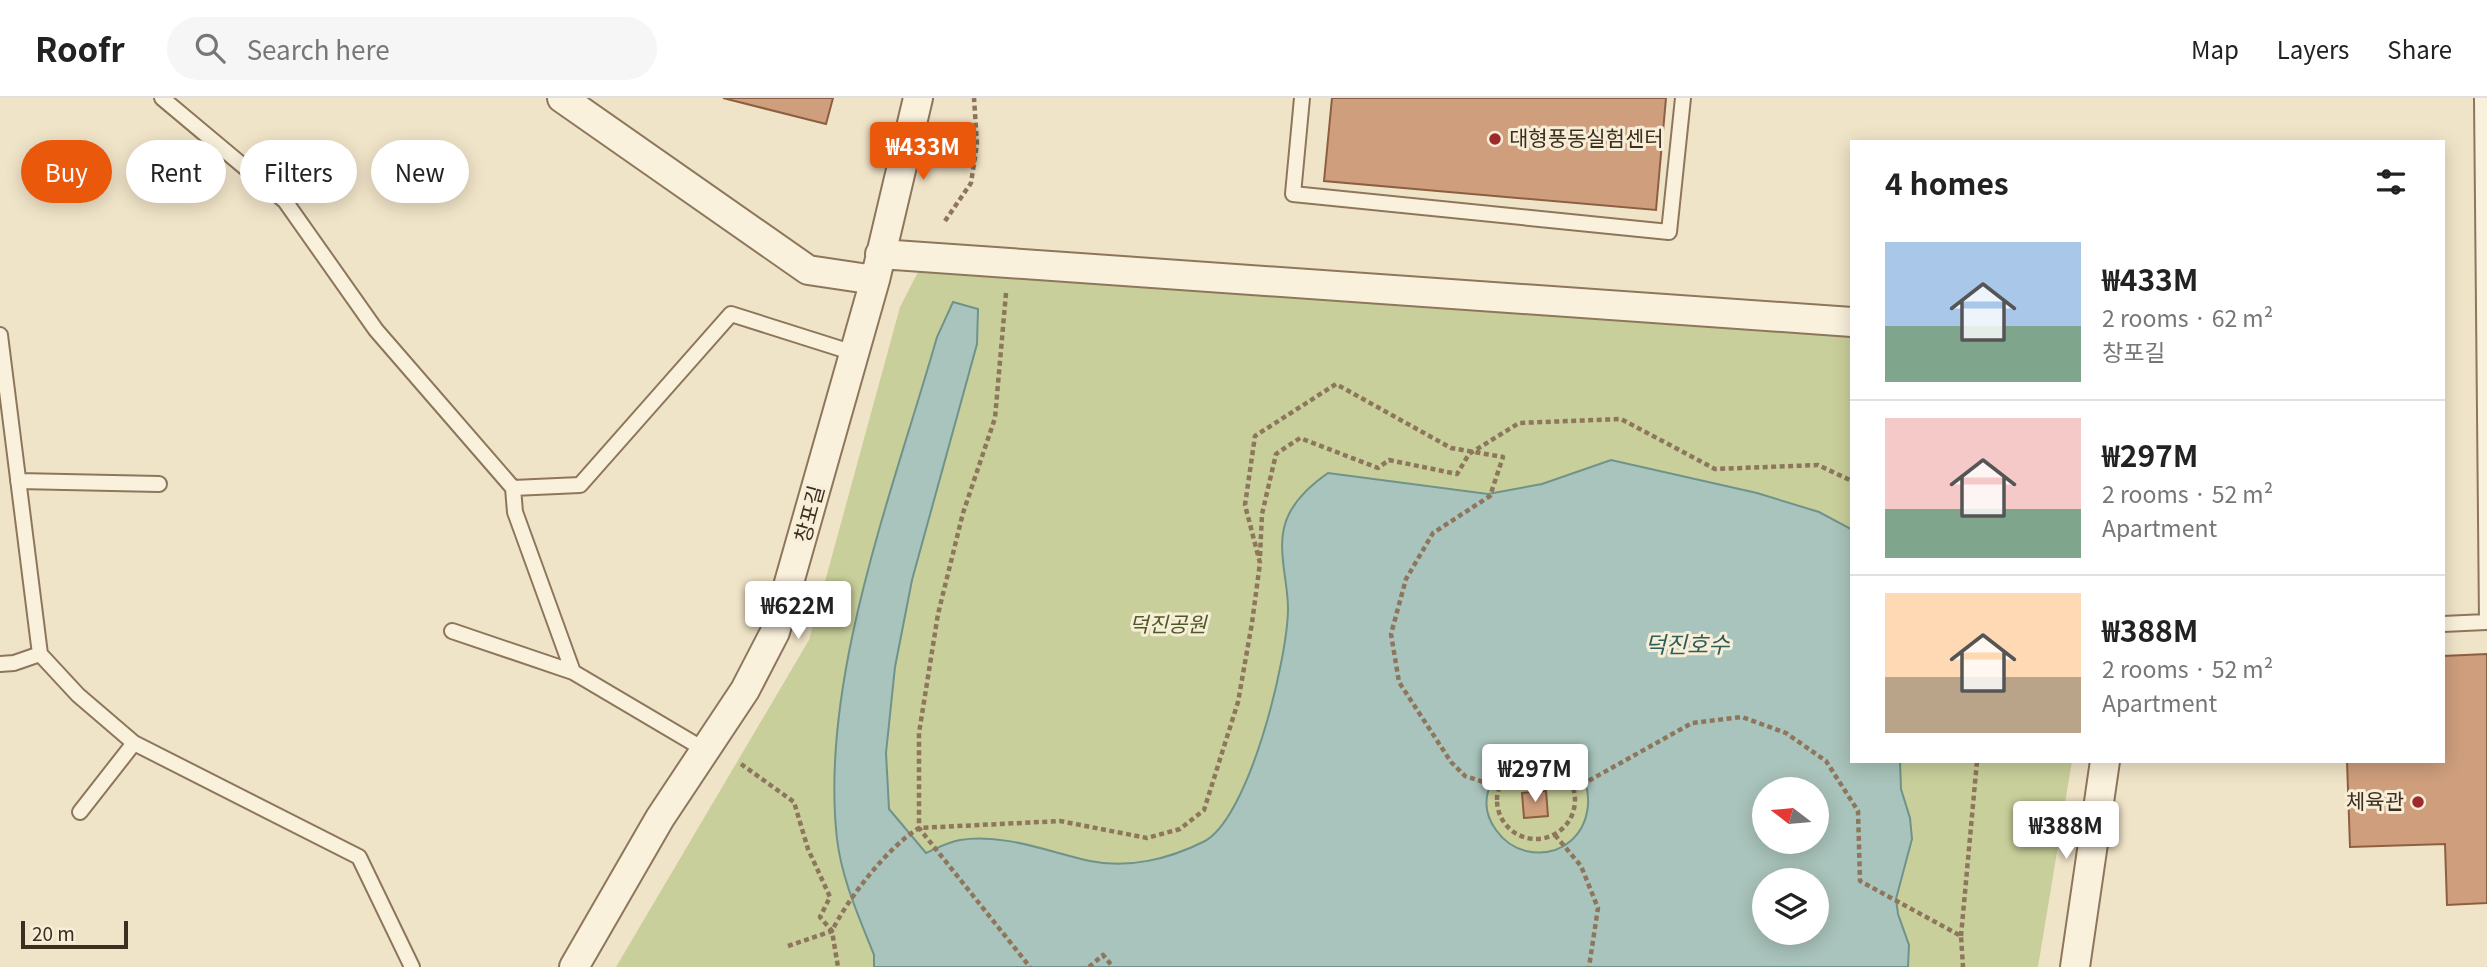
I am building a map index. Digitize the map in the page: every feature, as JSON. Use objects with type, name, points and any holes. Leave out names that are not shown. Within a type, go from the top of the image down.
[{"type":"street","points":[[562,98],[808,270],[878,267],[1850,322]]},
{"type":"street","name":"창포길","points":[[574,967],[660,818],[745,690],[775,632],[878,267],[918,98]]},
{"type":"street","points":[[2075,967],[2105,763]]},
{"type":"lane","points":[[162,98],[285,201],[376,330],[513,488],[515,512],[573,672]]},
{"type":"lane","points":[[1302,98],[1293,194],[1669,232],[1683,98]]},
{"type":"lane","points":[[2445,624],[2486,622],[2482,98]]},
{"type":"lane","points":[[513,488],[580,485],[731,314],[854,353]]},
{"type":"lane","points":[[0,335],[40,654],[78,695],[134,743],[359,857],[412,967]]},
{"type":"lane","points":[[18,481],[159,484]]},
{"type":"lane","points":[[452,631],[573,672],[705,750]]},
{"type":"lane","points":[[0,664],[14,663],[40,654]]},
{"type":"lane","points":[[80,812],[134,743]]},
{"type":"path","points":[[945,220],[971,183],[977,144],[974,98]]},
{"type":"path","points":[[1006,288],[995,418],[962,513],[938,614],[919,733],[919,828],[1030,967]]},
{"type":"path","points":[[1260,563],[1245,505],[1255,436],[1336,384],[1451,448],[1503,457],[1490,496],[1433,533],[1406,579],[1391,634],[1399,682],[1451,762],[1465,776],[1499,787]]},
{"type":"path","points":[[788,946],[832,931],[839,916],[902,839],[919,828],[1060,821],[1147,838],[1180,829],[1204,810],[1238,702],[1260,563],[1262,514],[1276,454],[1300,438],[1378,468],[1389,460],[1457,474],[1469,453],[1519,422],[1620,419],[1715,469],[1818,465],[1850,480]]},
{"type":"path","points":[[1574,789],[1692,723],[1742,717],[1786,733],[1826,761],[1858,811],[1860,881],[1961,936]]},
{"type":"path","points":[[1537,761],[1560,769],[1574,789],[1572,815],[1555,835],[1529,839],[1516,834],[1499,814],[1499,787],[1514,768],[1537,761]]},
{"type":"path","points":[[1963,967],[1961,936],[1977,763]]},
{"type":"path","points":[[741,764],[794,802],[808,849],[830,897],[820,917],[832,931],[838,967]]},
{"type":"path","points":[[1555,835],[1581,866],[1598,908],[1589,967]]},
{"type":"path","points":[[1089,967],[1103,955],[1113,967]]},
{"type":"green space","name":"덕진공원","points":[[919,270],[1850,333],[1850,763],[2072,763],[2038,967],[616,967],[809,640],[900,307]]},
{"type":"water","name":"덕진호수","points":[[953,302],[978,309],[977,344],[912,580],[895,667],[886,753],[889,809],[926,853],[960,840],[993,839],[1026,844],[1090,861],[1133,863],[1162,858],[1203,842],[1220,828],[1236,803],[1263,736],[1281,663],[1288,608],[1282,549],[1285,525],[1301,496],[1328,473],[1488,494],[1542,484],[1611,460],[1757,493],[1819,512],[1850,528],[1850,763],[1900,763],[1901,789],[1910,818],[1912,839],[1896,899],[1898,914],[1909,945],[1908,967],[874,967],[874,955],[847,884],[839,854],[834,778],[839,715],[849,650],[864,585],[937,337]],"holes":[[[1529,750],[1557,755],[1576,768],[1586,786],[1588,806],[1582,826],[1570,842],[1551,851],[1526,851],[1513,846],[1499,834],[1489,818],[1488,793],[1492,782],[1507,763]]]},
{"type":"building","points":[[723,98],[833,98],[826,124]]},
{"type":"building","name":"대형풍동실험센터","points":[[1332,98],[1666,98],[1656,210],[1324,181]]},
{"type":"building","name":"체육관","points":[[2487,654],[2487,903],[2447,905],[2445,844],[2350,847],[2347,763],[2445,763],[2445,656]]},
{"type":"building","points":[[1546,791],[1548,816],[1524,818],[1522,793]]},
{"type":"place","name":"대형풍동실험센터","points":[[1495,139]]},
{"type":"place","name":"체육관","points":[[2418,802]]}]
